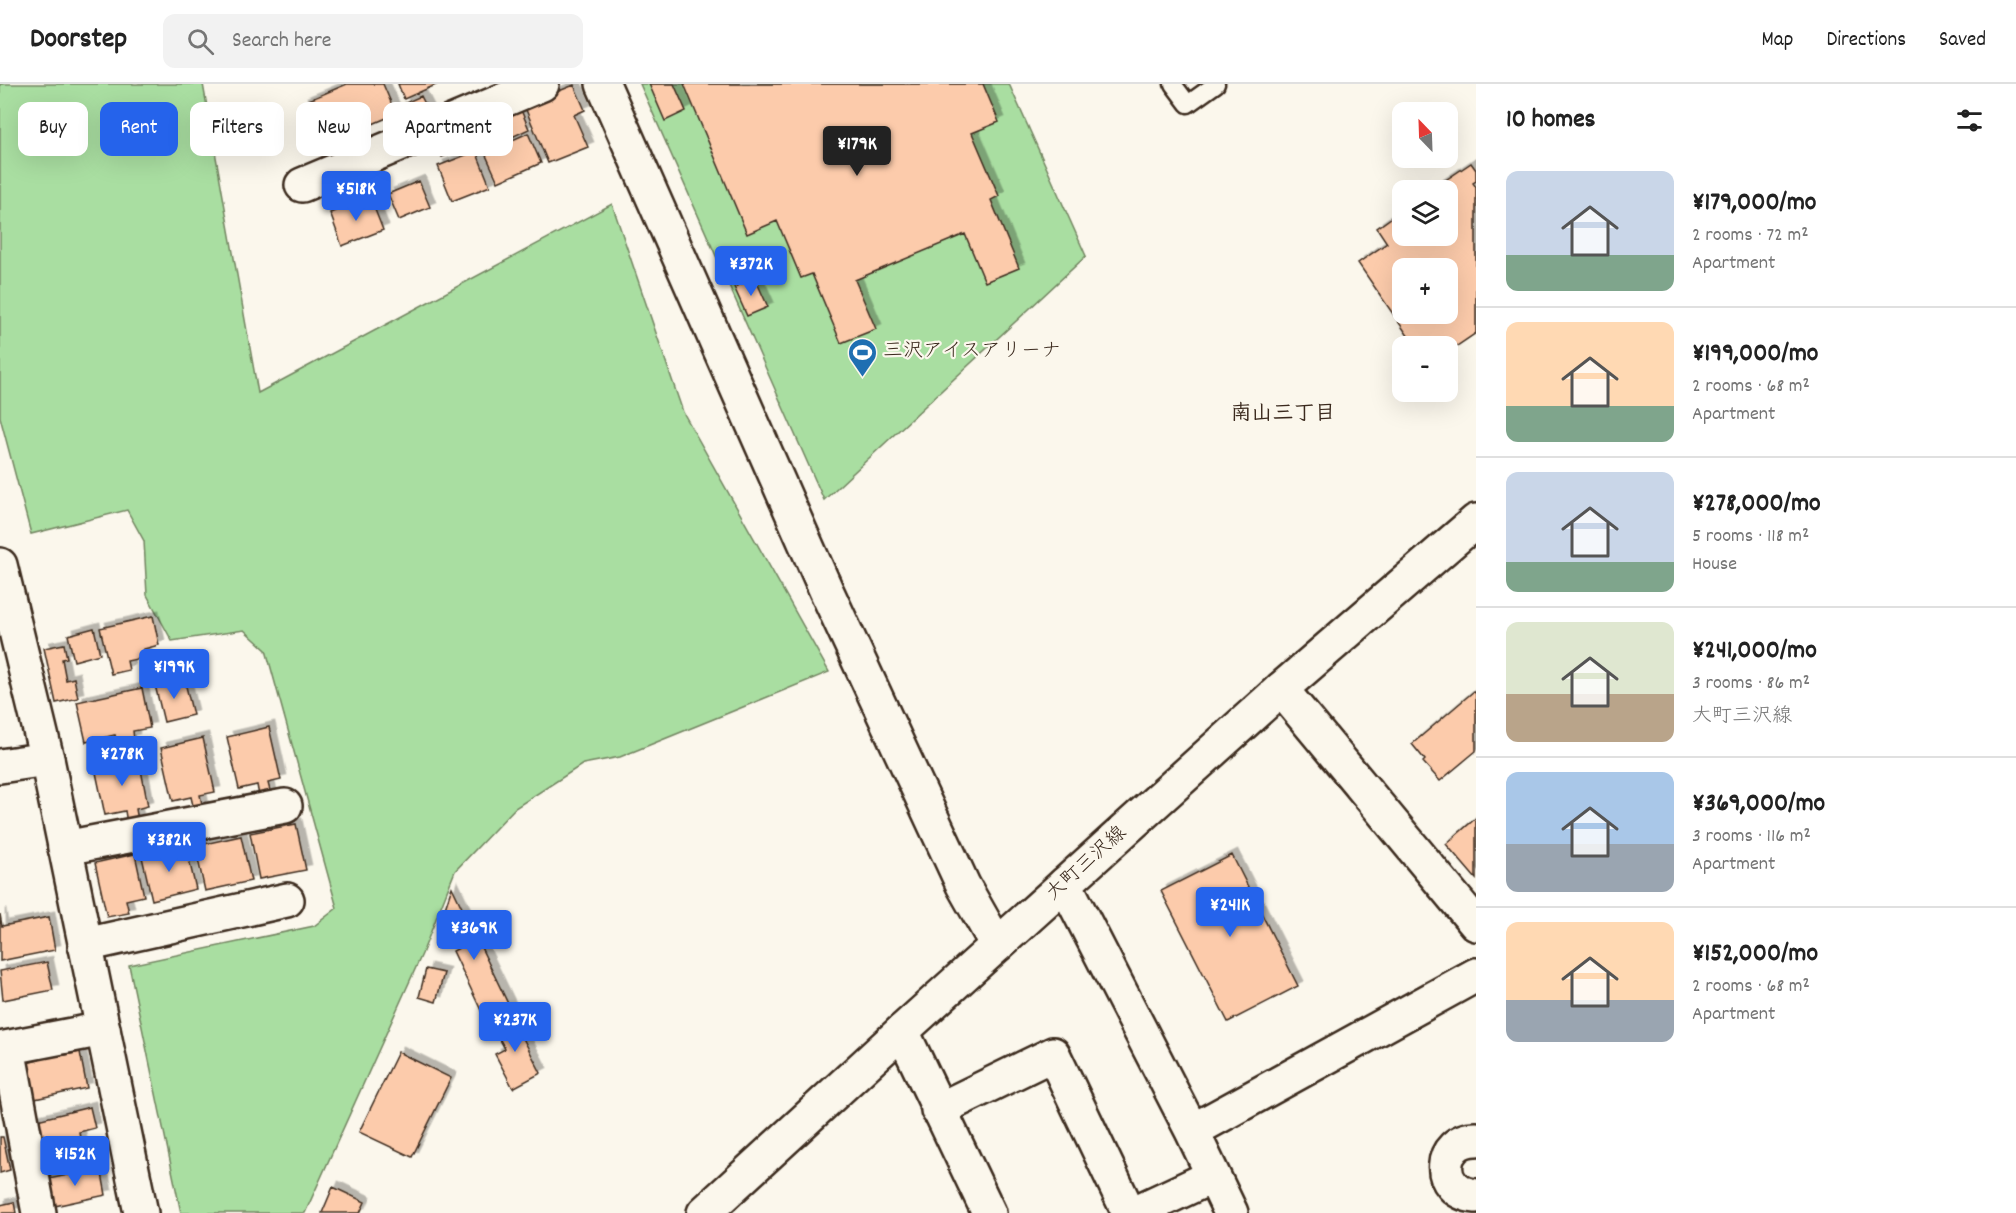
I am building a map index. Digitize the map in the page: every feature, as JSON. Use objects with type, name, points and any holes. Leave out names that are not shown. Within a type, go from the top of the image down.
[{"type":"street","points":[[302,184],[542,84]]},
{"type":"street","points":[[603,84],[826,591],[963,885],[997,945]]},
{"type":"street","name":"大町三沢線","points":[[704,1213],[1281,689],[1476,520]]},
{"type":"street","points":[[0,565],[47,759],[141,1213]]},
{"type":"street","points":[[1281,689],[1476,924]]},
{"type":"street","points":[[0,766],[47,759]]},
{"type":"street","points":[[65,848],[285,806]]},
{"type":"street","points":[[1065,884],[1192,1131],[1231,1213]]},
{"type":"street","points":[[85,945],[287,900]]},
{"type":"street","points":[[1192,1131],[1476,975]]},
{"type":"street","points":[[39,1213],[4,1048],[104,1029]]},
{"type":"street","points":[[902,1031],[989,1213]]},
{"type":"street","points":[[938,1110],[1053,1054],[1129,1213]]},
{"type":"street","points":[[1476,1138],[1463,1140],[1455,1146],[1445,1164],[1450,1183],[1457,1191],[1466,1196],[1476,1197]]},
{"type":"street","points":[[1134,1213],[1213,1176]]},
{"type":"lane","points":[[1173,84],[1188,104],[1216,84]]},
{"type":"green space","points":[[0,84],[203,84],[206,102],[190,102],[190,156],[216,156],[258,393],[612,204],[683,412],[829,672],[620,757],[583,764],[515,808],[455,871],[422,954],[305,1213],[181,1213],[129,965],[314,926],[337,908],[266,650],[244,630],[172,641],[147,595],[144,541],[127,510],[31,534],[0,417]]},
{"type":"green space","name":"三沢アイスアリーナ","points":[[640,84],[1009,84],[1086,256],[824,500]]},
{"type":"building","points":[[347,84],[383,84],[391,102],[383,102],[383,120],[371,125],[371,102],[304,102]]},
{"type":"building","points":[[398,84],[438,84],[404,99]]},
{"type":"building","points":[[649,84],[674,84],[686,111],[665,121]]},
{"type":"building","points":[[684,84],[983,84],[999,122],[972,133],[999,196],[991,200],[1019,268],[985,282],[965,234],[855,280],[876,329],[841,343],[812,274],[801,278],[777,221],[747,234]]},
{"type":"building","points":[[574,85],[585,110],[574,115],[588,147],[548,163],[524,105]]},
{"type":"building","points":[[421,96],[424,102],[408,102]]},
{"type":"building","points":[[521,110],[529,129],[513,137],[513,114]]},
{"type":"building","points":[[528,133],[541,163],[498,182],[486,156],[513,156],[513,140]]},
{"type":"building","points":[[463,156],[478,156],[490,186],[452,201],[438,166]]},
{"type":"building","points":[[1471,163],[1476,170],[1476,181],[1473,183],[1476,187],[1476,333],[1458,345],[1458,336],[1408,336],[1400,324],[1458,324],[1458,258],[1392,258],[1392,313],[1358,263],[1387,243],[1377,228],[1392,217],[1392,246],[1458,246],[1458,180],[1446,180]]},
{"type":"building","points":[[419,181],[430,207],[399,220],[388,194]]},
{"type":"building","points":[[370,197],[383,230],[342,246],[330,213]]},
{"type":"building","points":[[755,278],[768,307],[747,316],[734,287]]},
{"type":"building","points":[[153,616],[159,645],[144,649],[146,657],[127,661],[129,670],[111,674],[100,628]]},
{"type":"building","points":[[94,628],[100,654],[74,661],[68,635]]},
{"type":"building","points":[[64,644],[67,658],[62,659],[66,680],[74,678],[78,698],[56,703],[44,648]]},
{"type":"building","points":[[184,678],[193,715],[164,722],[155,685]]},
{"type":"building","points":[[142,688],[150,728],[133,731],[134,739],[117,743],[115,735],[86,742],[77,702]]},
{"type":"building","points":[[1474,691],[1476,694],[1476,751],[1440,781],[1423,762],[1425,760],[1412,744]]},
{"type":"building","points":[[269,727],[281,780],[268,783],[272,798],[260,801],[257,785],[239,789],[227,737]]},
{"type":"building","points":[[203,738],[215,792],[200,795],[204,813],[195,814],[191,797],[173,801],[161,748]]},
{"type":"building","points":[[138,754],[148,806],[136,809],[139,826],[128,829],[125,811],[105,815],[94,763]]},
{"type":"building","points":[[1476,818],[1476,879],[1446,844]]},
{"type":"building","points":[[296,824],[306,870],[259,879],[250,833]]},
{"type":"building","points":[[241,836],[251,881],[205,891],[195,846]]},
{"type":"building","points":[[186,847],[196,889],[152,900],[142,857]]},
{"type":"building","points":[[135,854],[144,896],[126,900],[129,913],[107,917],[95,863]]},
{"type":"building","points":[[1232,855],[1298,986],[1228,1022],[1161,891]]},
{"type":"building","points":[[452,887],[511,1010],[486,1021],[453,951],[461,947],[452,928],[442,932],[439,927]]},
{"type":"building","points":[[0,914],[2,926],[49,917],[55,950],[0,961]]},
{"type":"building","points":[[47,962],[53,990],[3,1000],[0,971]]},
{"type":"building","points":[[426,969],[444,973],[436,1002],[419,997]]},
{"type":"building","points":[[511,1015],[541,1073],[513,1088],[495,1054],[505,1049],[492,1025]]},
{"type":"building","points":[[63,1044],[65,1055],[80,1052],[87,1088],[30,1100],[23,1064],[39,1060],[37,1050]]},
{"type":"building","points":[[398,1052],[451,1078],[412,1157],[359,1132]]},
{"type":"building","points":[[90,1107],[95,1128],[79,1132],[82,1147],[41,1156],[33,1121]]},
{"type":"building","points":[[0,1137],[3,1137],[10,1170],[0,1173]]},
{"type":"building","points":[[101,1168],[106,1195],[50,1207],[44,1180]]},
{"type":"building","points":[[333,1187],[365,1202],[360,1213],[322,1213]]},
{"type":"building","points":[[14,1202],[16,1213],[0,1213],[0,1205]]},
{"type":"place","name":"三沢アイスアリーナ","points":[[862,378]]},
{"type":"district","name":"南山三丁目","points":[[1283,415]]}]
